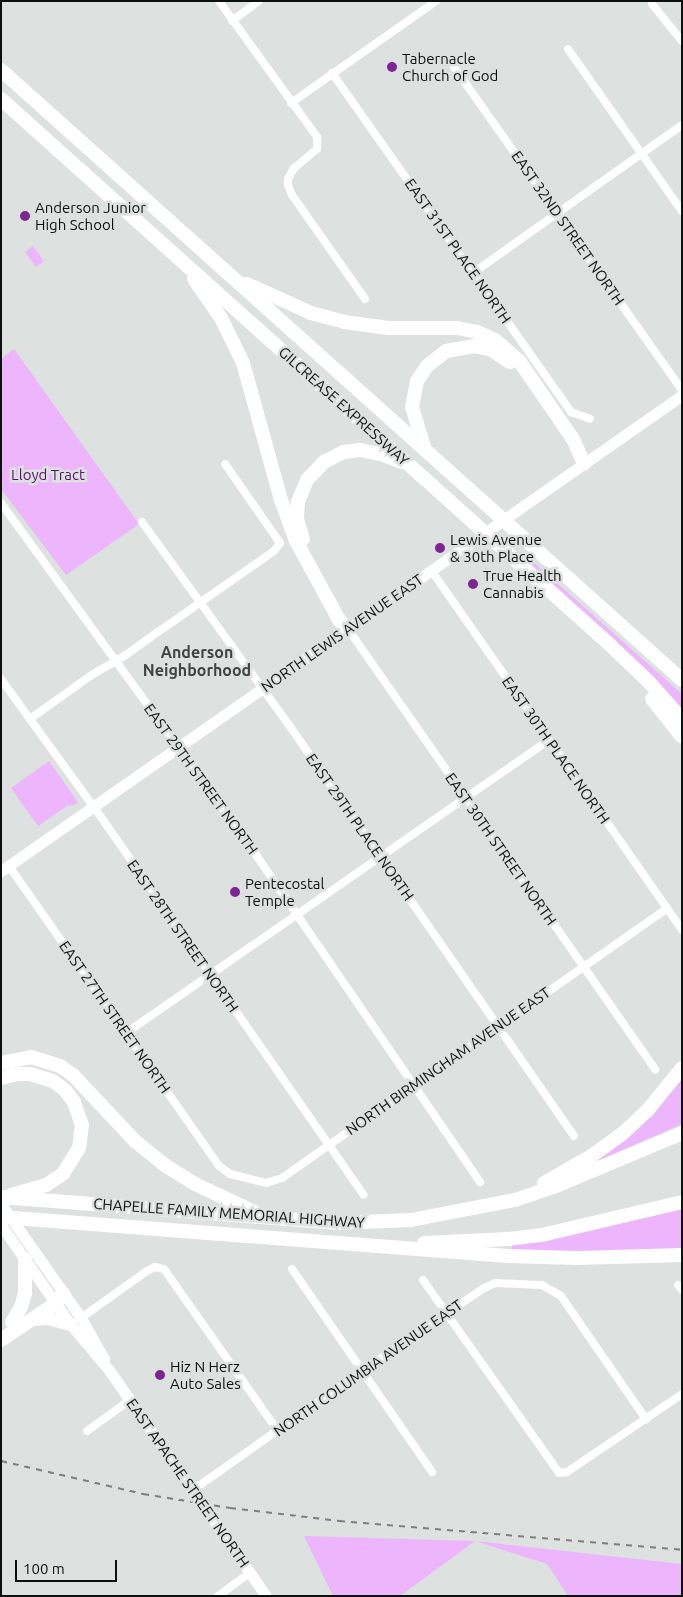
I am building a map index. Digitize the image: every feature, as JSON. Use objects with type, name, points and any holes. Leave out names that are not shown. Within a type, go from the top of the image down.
[{"type":"highway","name":"GILCREASE EXPRESSWAY","points":[[1,70],[682,680]]},
{"type":"highway","name":"GILCREASE EXPRESSWAY","points":[[1,99],[630,663],[682,719]]},
{"type":"highway","points":[[180,258],[221,318],[235,345],[250,384],[287,520],[339,620],[348,629]]},
{"type":"highway","points":[[234,279],[311,312],[344,322],[389,328],[457,328],[477,332],[495,340],[520,362],[573,439],[584,464]]},
{"type":"highway","points":[[425,451],[412,407],[417,381],[426,366],[439,356],[455,348],[472,346],[490,349],[511,363],[584,464]]},
{"type":"highway","points":[[348,629],[302,536],[297,509],[301,494],[315,470],[330,458],[344,452],[360,450],[373,452],[410,465]]},
{"type":"highway","points":[[593,630],[682,737]]},
{"type":"highway","points":[[1,1063],[31,1058],[60,1066],[73,1076],[135,1141],[163,1164],[195,1184],[266,1218]]},
{"type":"highway","points":[[514,1200],[593,1155],[621,1135],[647,1111],[682,1068]]},
{"type":"highway","points":[[1,1078],[23,1074],[47,1078],[65,1090],[74,1102],[80,1116],[81,1140],[72,1162],[53,1182],[33,1195],[2,1200]]},
{"type":"highway","name":"CHAPELLE FAMILY MEMORIAL HIGHWAY","points":[[33,1195],[266,1218],[336,1223],[385,1222],[439,1216],[514,1200],[572,1180],[682,1133]]},
{"type":"highway","points":[[361,1245],[522,1237],[546,1234],[682,1202]]},
{"type":"highway","name":"CHAPELLE FAMILY MEMORIAL HIGHWAY","points":[[1,1217],[508,1256],[682,1256]]},
{"type":"highway","points":[[7,1326],[21,1307],[25,1293],[25,1259]]},
{"type":"highway","points":[[1,1340],[32,1319],[56,1297]]},
{"type":"highway","points":[[7,1326],[56,1297]]},
{"type":"highway","points":[[32,1319],[48,1318],[76,1321]]},
{"type":"main road","name":"NORTH LEWIS AVENUE EAST","points":[[5,868],[682,395]]},
{"type":"main road","name":"EAST APACHE STREET NORTH","points":[[2,1200],[56,1297]]},
{"type":"main road","name":"EAST APACHE STREET NORTH","points":[[1,1225],[25,1259],[76,1321],[266,1596]]},
{"type":"street","points":[[219,1],[291,103],[314,132],[318,145],[291,173],[288,185],[292,195],[365,299]]},
{"type":"street","points":[[232,20],[259,1]]},
{"type":"street","points":[[291,103],[436,1]]},
{"type":"street","points":[[652,4],[682,41]]},
{"type":"street","points":[[568,48],[682,211]]},
{"type":"street","name":"EAST 32ND STREET NORTH","points":[[454,67],[682,390]]},
{"type":"street","name":"EAST 31ST PLACE NORTH","points":[[332,73],[571,412],[590,419]]},
{"type":"street","points":[[473,273],[682,125]]},
{"type":"street","points":[[30,719],[114,660],[126,655],[274,551],[280,544],[225,464]]},
{"type":"street","name":"EAST 29TH STREET NORTH","points":[[1,503],[239,830],[480,1182]]},
{"type":"street","name":"EAST 29TH PLACE NORTH","points":[[142,522],[381,857],[574,1136]]},
{"type":"street","name":"EAST 30TH PLACE NORTH","points":[[431,570],[682,930]]},
{"type":"street","name":"EAST 30TH STREET NORTH","points":[[348,629],[655,1069]]},
{"type":"street","name":"EAST 28TH STREET NORTH","points":[[1,679],[93,807],[364,1195]]},
{"type":"street","points":[[126,1033],[549,740]]},
{"type":"street","name":"EAST 27TH STREET NORTH","points":[[5,868],[126,1033],[221,1168]]},
{"type":"street","name":"NORTH BIRMINGHAM AVENUE EAST","points":[[221,1168],[230,1174],[274,1182],[498,1028],[667,908]]},
{"type":"street","points":[[76,1321],[147,1271],[160,1267],[173,1278],[278,1431]]},
{"type":"street","points":[[292,1269],[432,1472]]},
{"type":"street","points":[[423,1280],[556,1471],[561,1474],[567,1472],[682,1394]]},
{"type":"street","name":"NORTH COLUMBIA AVENUE EAST","points":[[193,1490],[362,1371],[495,1283],[542,1285],[561,1296],[646,1419]]},
{"type":"street","points":[[87,1430],[130,1400]]},
{"type":"street","points":[[218,1596],[250,1573]]},
{"type":"green space","points":[[33,246],[44,261],[36,267],[25,252]]},
{"type":"green space","name":"Lloyd Tract","points":[[14,349],[139,524],[66,575],[1,489],[1,359]]},
{"type":"green space","points":[[522,552],[682,694],[682,711],[520,556]]},
{"type":"green space","points":[[49,761],[78,802],[67,806],[38,826],[11,788]]},
{"type":"green space","points":[[682,1075],[682,1124],[595,1162],[594,1159]]},
{"type":"green space","points":[[682,1207],[682,1250],[597,1252],[511,1250],[513,1243]]},
{"type":"green space","points":[[304,1536],[475,1541],[400,1596],[333,1596]]},
{"type":"green space","points":[[475,1541],[682,1564],[682,1596],[565,1596],[567,1594],[547,1564]]},
{"type":"railway","points":[[1,1461],[143,1494],[230,1508],[339,1521],[682,1550]]},
{"type":"place","name":"Tabernacle Church of God","points":[[392,67]]},
{"type":"place","name":"Anderson Junior High School","points":[[25,216]]},
{"type":"place","name":"Lewis Avenue & 30th Place","points":[[440,548]]},
{"type":"place","name":"True Health Cannabis","points":[[473,584]]},
{"type":"place","name":"Pentecostal Temple","points":[[235,892]]},
{"type":"place","name":"Hiz N Herz Auto Sales","points":[[160,1375]]},
{"type":"district","name":"Anderson Neighborhood","points":[[197,661]]}]
